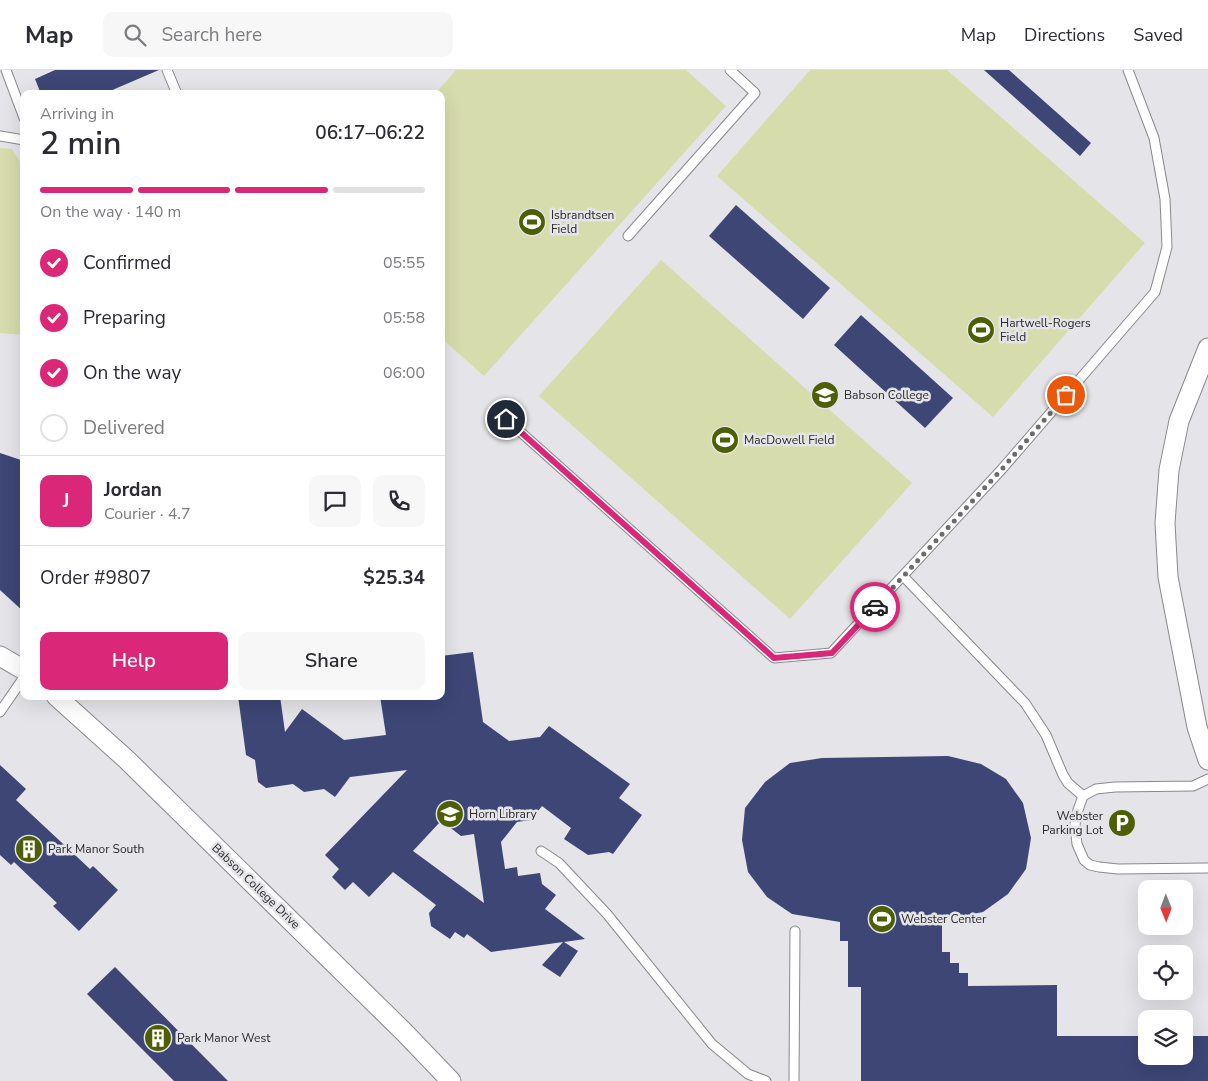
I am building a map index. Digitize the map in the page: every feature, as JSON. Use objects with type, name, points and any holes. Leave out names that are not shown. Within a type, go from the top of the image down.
[{"type":"street","points":[[1208,348],[1179,421],[1168,470],[1164,523],[1168,577],[1197,727],[1208,760]]},
{"type":"street","points":[[0,656],[20,668]]},
{"type":"street","name":"Babson College Drive","points":[[60,700],[126,759],[350,978],[451,1081]]},
{"type":"lane","points":[[6,70],[20,107]]},
{"type":"lane","points":[[167,70],[175,90]]},
{"type":"lane","points":[[628,236],[756,94],[730,70]]},
{"type":"lane","points":[[506,419],[774,658],[832,653],[1002,469],[1155,292],[1167,247],[1165,199],[1154,138],[1128,70]]},
{"type":"lane","points":[[0,136],[20,139]]},
{"type":"lane","points":[[903,576],[1025,703],[1046,735],[1063,776],[1083,796]]},
{"type":"lane","points":[[0,712],[20,683]]},
{"type":"lane","points":[[1208,779],[1193,786],[1096,789],[1083,796],[1075,824],[1077,844],[1084,860],[1090,865],[1118,869],[1208,868]]},
{"type":"lane","points":[[541,851],[559,863],[607,914],[712,1044],[748,1074],[766,1081]]},
{"type":"lane","points":[[794,1081],[795,931]]},
{"type":"green space","name":"Isbrandtsen Field","points":[[456,70],[686,70],[726,106],[484,376],[445,342],[445,90],[438,90]]},
{"type":"green space","name":"Hartwell-Rogers Field","points":[[810,70],[947,70],[1145,243],[993,417],[717,176]]},
{"type":"green space","points":[[0,148],[12,149],[20,162],[20,335],[0,333]]},
{"type":"green space","name":"MacDowell Field","points":[[661,260],[912,483],[790,619],[539,396]]},
{"type":"building","points":[[55,70],[159,70],[112,90],[39,90],[35,79]]},
{"type":"building","points":[[984,70],[1009,70],[1091,143],[1080,156]]},
{"type":"building","points":[[736,205],[830,288],[803,319],[709,236]]},
{"type":"building","points":[[861,315],[953,398],[925,428],[834,345]]},
{"type":"building","points":[[0,453],[20,460],[20,608],[0,590]]},
{"type":"building","name":"Horn Library","points":[[473,652],[483,722],[509,741],[540,737],[549,726],[630,784],[619,798],[642,815],[613,854],[609,852],[588,855],[564,839],[571,828],[542,806],[531,820],[517,822],[501,842],[505,869],[517,867],[518,876],[540,873],[542,884],[556,895],[545,909],[585,939],[564,942],[578,951],[560,977],[542,965],[563,942],[491,952],[467,934],[464,938],[455,932],[450,939],[431,926],[429,913],[436,905],[393,872],[369,897],[353,882],[345,890],[332,877],[339,869],[325,855],[407,770],[350,777],[335,797],[324,789],[304,792],[293,784],[266,788],[258,782],[255,760],[246,755],[239,700],[281,700],[285,732],[302,709],[344,740],[386,735],[381,700],[445,700],[445,656]],"holes":[[[440,822],[442,824],[443,822],[461,836],[474,834],[484,903],[413,851]]]},
{"type":"building","name":"Webster Center","points":[[948,756],[981,764],[1006,779],[1023,803],[1031,838],[1026,869],[1008,894],[983,912],[942,920],[942,952],[950,952],[950,963],[959,963],[959,973],[968,973],[968,986],[1057,985],[1057,1036],[1138,1036],[1138,1065],[1193,1065],[1193,1036],[1208,1036],[1208,1081],[861,1081],[861,987],[848,987],[848,941],[840,941],[840,922],[792,914],[767,897],[748,872],[742,840],[745,808],[765,782],[790,763],[822,758]]},
{"type":"building","name":"Park Manor South","points":[[0,765],[26,789],[16,800],[90,869],[93,866],[118,890],[79,931],[53,906],[57,903],[14,862],[11,865],[0,855]]},
{"type":"building","name":"Park Manor West","points":[[115,967],[228,1081],[174,1081],[87,994]]},
{"type":"way so far","points":[[875,607],[1002,469],[1066,395]]},
{"type":"place","name":"Isbrandtsen Field","points":[[532,222]]},
{"type":"place","name":"Hartwell-Rogers Field","points":[[981,330]]},
{"type":"place","name":"Babson College","points":[[825,395]]},
{"type":"place","name":"MacDowell Field","points":[[725,440]]},
{"type":"place","name":"Horn Library","points":[[450,814]]},
{"type":"place","name":"Webster Parking Lot","points":[[1122,823]]},
{"type":"place","name":"Park Manor South","points":[[29,849]]},
{"type":"place","name":"Webster Center","points":[[882,919]]},
{"type":"place","name":"Park Manor West","points":[[158,1038]]},
{"type":"route","points":[[506,419],[774,658],[832,653],[875,607]]}]
